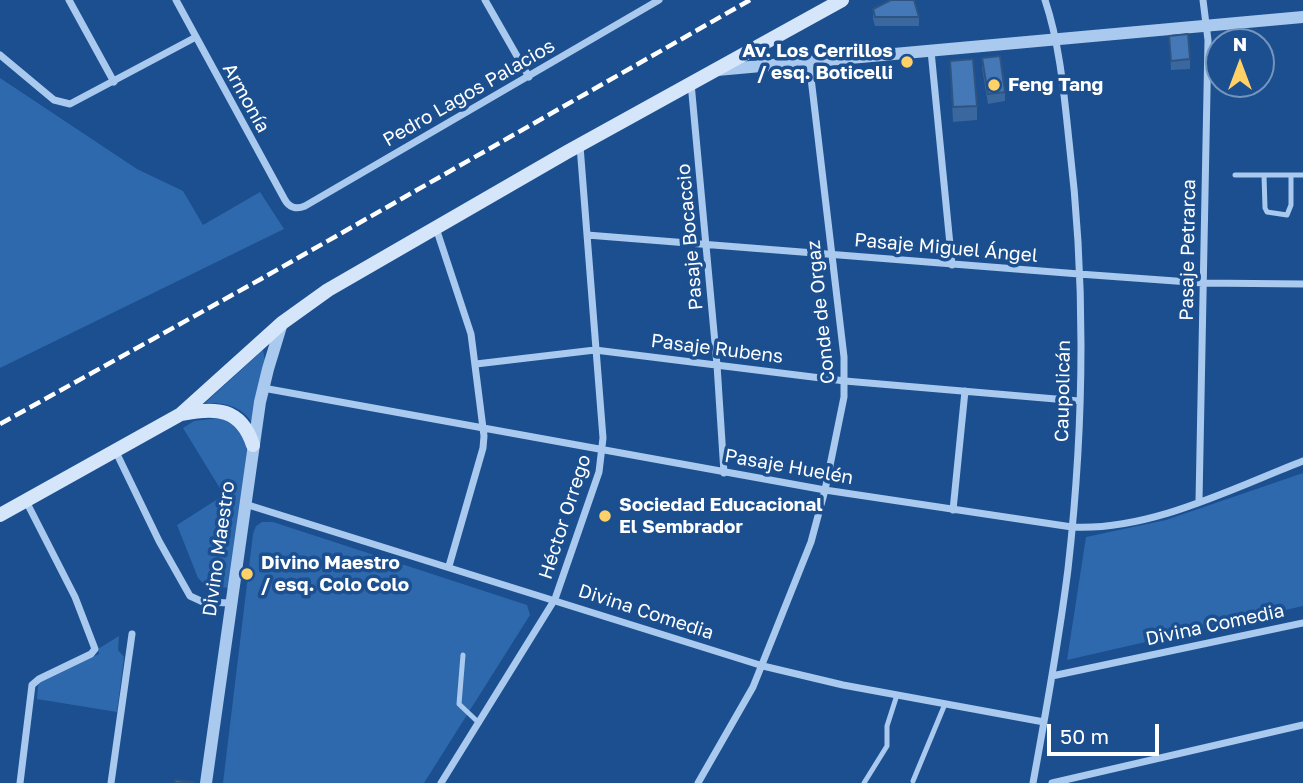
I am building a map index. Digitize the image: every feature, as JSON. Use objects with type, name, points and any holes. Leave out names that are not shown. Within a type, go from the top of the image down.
[{"type":"main road","points":[[0,515],[181,414],[282,324],[328,290],[580,144],[842,0]]},
{"type":"main road","points":[[181,414],[209,409],[226,413],[241,422],[253,445]]},
{"type":"street","points":[[69,0],[114,82]]},
{"type":"street","name":"Armonía","points":[[176,0],[278,188],[287,203],[293,207]]},
{"type":"street","points":[[485,0],[529,77]]},
{"type":"street","name":"Pedro Lagos Palacios","points":[[293,207],[305,206],[659,0]]},
{"type":"street","name":"Caupolicán","points":[[1033,783],[1052,676],[1072,527],[1079,401],[1079,274],[1072,160],[1055,40],[1045,0]]},
{"type":"street","name":"Pasaje Petrarca","points":[[1199,501],[1207,26],[1203,0]]},
{"type":"street","points":[[713,70],[1303,17]]},
{"type":"street","points":[[0,55],[54,100],[65,104],[75,102],[196,37]]},
{"type":"street","points":[[930,51],[952,265]]},
{"type":"street","name":"Conde de Orgaz","points":[[698,783],[744,706],[763,666],[811,542],[825,491],[844,397],[844,357],[808,61]]},
{"type":"street","name":"Pasaje Bocaccio","points":[[691,83],[717,365],[724,473]]},
{"type":"street","name":"Héctor Orrego","points":[[441,783],[555,599],[596,483],[603,449],[580,144]]},
{"type":"street","points":[[436,227],[467,318],[476,364],[483,428],[483,448],[449,566]]},
{"type":"street","name":"Pasaje Miguel Ángel","points":[[586,235],[1203,283],[1303,284]]},
{"type":"street","name":"Divino Maestro","points":[[206,783],[253,445],[263,387],[282,324]]},
{"type":"street","name":"Pasaje Rubens","points":[[476,364],[595,350],[845,381],[1079,401]]},
{"type":"street","name":"Pasaje Huelén","points":[[263,387],[825,491],[1072,527],[1127,524],[1199,501],[1303,461]]},
{"type":"street","points":[[953,510],[965,391]]},
{"type":"street","points":[[116,452],[159,541],[190,596],[203,602],[231,603]]},
{"type":"street","points":[[20,783],[32,689],[39,679],[91,654],[95,649],[75,597],[26,501]]},
{"type":"street","name":"Divina Comedia","points":[[245,503],[763,666],[819,681],[1044,722]]},
{"type":"street","name":"Divina Comedia","points":[[1052,676],[1303,623]]},
{"type":"street","points":[[111,783],[132,634]]},
{"type":"street","points":[[1052,783],[1303,725]]},
{"type":"lane","points":[[1235,175],[1303,175]]},
{"type":"lane","points":[[1264,175],[1265,208],[1267,212],[1281,215],[1287,215],[1291,205],[1291,175]]},
{"type":"lane","points":[[463,656],[459,704],[479,723]]},
{"type":"lane","points":[[864,783],[887,746],[887,726],[897,695]]},
{"type":"lane","points":[[913,780],[945,704]]},
{"type":"shaded area","points":[[0,78],[137,169],[183,191],[203,225],[260,192],[284,229],[0,368]]},
{"type":"shaded area","points":[[263,350],[266,365],[255,429],[235,407],[205,403]]},
{"type":"shaded area","points":[[218,418],[229,421],[249,439],[230,588],[206,586],[198,578],[177,525],[224,495],[183,428],[194,421]]},
{"type":"shaded area","points":[[1303,473],[1303,606],[1067,660],[1086,537],[1166,520]]},
{"type":"shaded area","points":[[262,522],[273,522],[527,605],[530,615],[424,783],[223,783],[253,534],[256,526]]},
{"type":"shaded area","points":[[119,636],[118,650],[124,657],[117,712],[37,699],[41,681],[99,654],[98,649]]},
{"type":"building","points":[[891,0],[914,0],[919,17],[875,17],[873,9]]},
{"type":"building","points":[[1188,34],[1190,59],[1171,61],[1169,36]]},
{"type":"building","name":"Feng Tang","points":[[1000,56],[1005,92],[988,94],[982,58]]},
{"type":"building","points":[[973,59],[977,106],[953,107],[950,61]]},
{"type":"building","points":[[175,780],[193,782],[193,783],[175,783]]},
{"type":"railway","points":[[0,424],[261,279],[750,0]]},
{"type":"place","name":"Av. Los Cerrillos / esq. Boticelli","points":[[907,62]]},
{"type":"place","name":"Feng Tang","points":[[994,85]]},
{"type":"place","name":"Sociedad Educacional El Sembrador","points":[[605,516]]},
{"type":"place","name":"Divino Maestro / esq. Colo Colo","points":[[247,574]]}]
